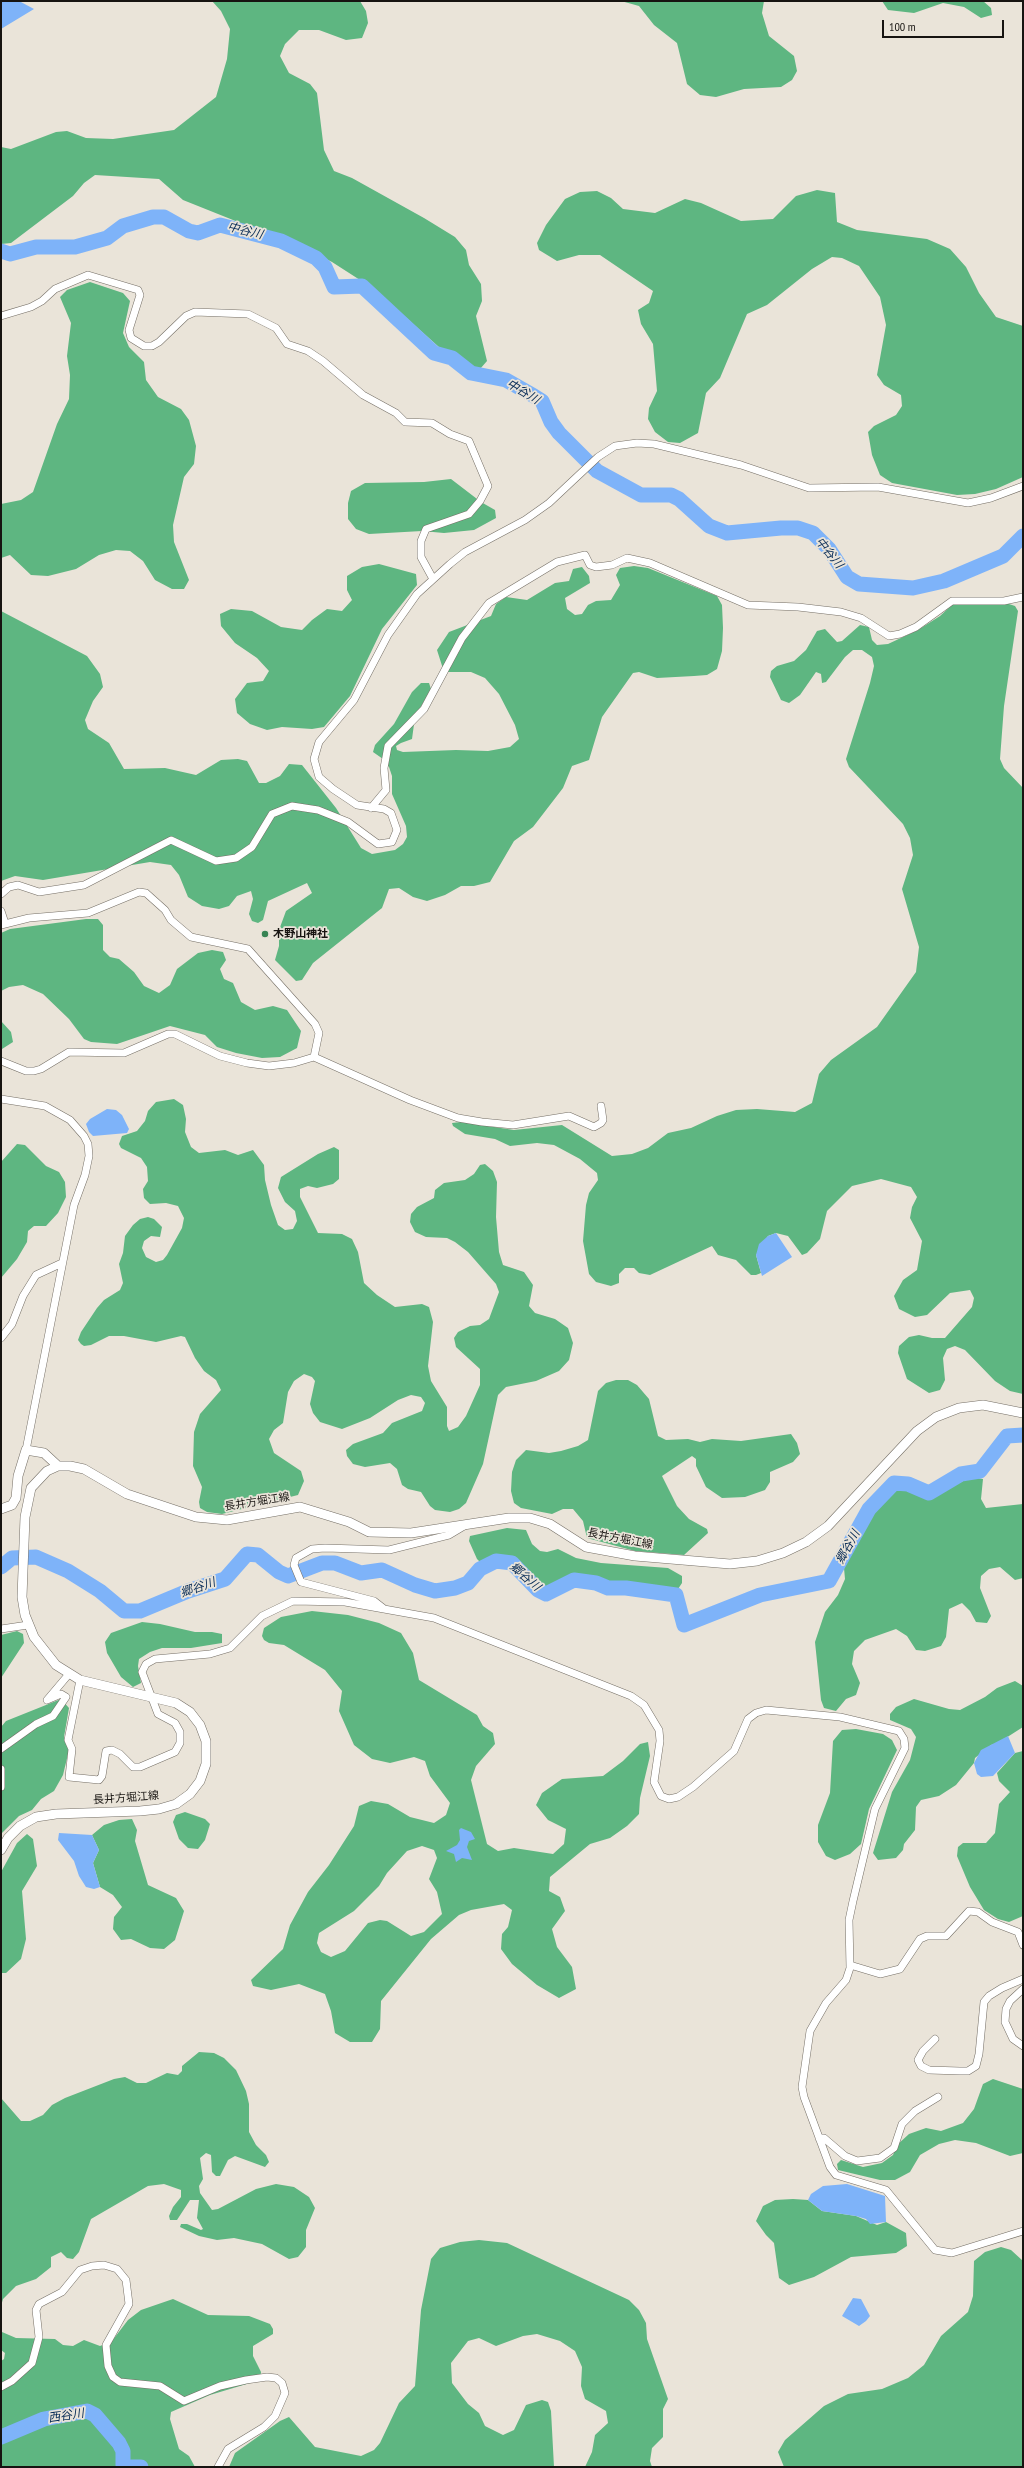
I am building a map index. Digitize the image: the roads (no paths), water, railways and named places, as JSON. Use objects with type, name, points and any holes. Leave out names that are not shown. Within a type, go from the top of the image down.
[{"type":"main road","name":"長井方堀江線","points":[[1,1850],[8,1838],[20,1826],[36,1817],[56,1814],[159,1809],[176,1804],[190,1794],[200,1781],[206,1764],[206,1741],[200,1725],[190,1712],[176,1703],[98,1686],[80,1680],[69,1674],[46,1655],[28,1625],[22,1597],[27,1501],[31,1488],[38,1478],[58,1466],[70,1466],[84,1469],[127,1494],[196,1517],[227,1520],[300,1508],[350,1522],[369,1532],[412,1533],[509,1518],[530,1518],[550,1524],[586,1547],[635,1556],[730,1564],[758,1561],[801,1545],[828,1526],[917,1431],[936,1418],[959,1408],[983,1405],[1023,1413]]},
{"type":"main road","points":[[1,1509],[12,1505],[16,1498],[18,1476],[26,1450],[44,1453],[58,1466]]},
{"type":"street","points":[[1,316],[31,307],[42,301],[56,289],[88,275],[138,290],[140,295],[129,330],[131,338],[144,346],[152,346],[159,342],[186,316],[195,312],[248,314],[276,328],[287,344],[308,351],[323,361],[363,395],[396,413],[405,422],[432,423],[450,434],[469,441],[488,486],[469,514],[426,529],[421,541],[421,557],[433,579]]},
{"type":"street","points":[[1,894],[9,887],[18,885],[39,892],[84,884],[171,840],[216,861],[236,858],[252,847],[272,814],[292,806],[318,810],[348,822],[378,844],[392,842],[398,830],[396,821],[391,813],[384,809],[357,805],[325,784],[314,767],[316,750],[326,732],[354,700],[397,620],[433,579],[465,552],[525,520],[549,503],[606,451],[626,444],[654,444],[741,465],[809,488],[878,487],[968,503],[991,498],[1023,486]]},
{"type":"street","points":[[371,808],[386,790],[384,768],[388,746],[424,709],[462,638],[489,603],[557,562],[584,555],[590,565],[596,567],[612,565],[626,558],[650,563],[748,605],[798,607],[841,612],[861,618],[889,636],[900,634],[916,627],[952,601],[1004,601],[1023,598]]},
{"type":"street","points":[[1,912],[3,924],[88,913],[139,892],[146,893],[165,910],[171,920],[190,937],[248,949],[315,1024],[319,1033],[314,1057]]},
{"type":"street","points":[[1,1061],[26,1071],[34,1071],[41,1069],[69,1052],[124,1053],[168,1034],[185,1037],[220,1056],[258,1065],[280,1065],[314,1057],[410,1100],[466,1120],[513,1126],[569,1116],[594,1127],[603,1120],[601,1106]]},
{"type":"street","points":[[1,1099],[26,1102],[50,1109],[70,1120],[88,1144],[89,1156],[85,1175],[74,1205],[26,1450]]},
{"type":"street","points":[[1,1338],[12,1324],[22,1296],[36,1275],[62,1263]]},
{"type":"street","points":[[384,1609],[374,1601],[302,1582],[294,1565],[296,1558],[312,1549],[389,1550],[449,1535],[465,1525]]},
{"type":"street","points":[[80,1680],[68,1740],[72,1750],[69,1777],[99,1780],[102,1776],[106,1751],[112,1750],[120,1754],[133,1767],[140,1767],[175,1752],[180,1743],[180,1732],[175,1723],[158,1714],[142,1672],[146,1664],[155,1659],[210,1654],[230,1648],[262,1616],[293,1601],[345,1602],[434,1618],[602,1683],[630,1696],[644,1705],[660,1730],[660,1741],[654,1782],[661,1796],[669,1799],[678,1797],[692,1787],[734,1751],[748,1719],[756,1713],[766,1710],[840,1717],[899,1731],[904,1739],[905,1748],[875,1809],[853,1901],[850,1920],[850,1965],[846,1980],[826,2003],[810,2031],[802,2087],[819,2138],[836,2174],[886,2190],[935,2250],[952,2253],[1023,2231]]},
{"type":"street","points":[[1,1629],[28,1625]]},
{"type":"street","points":[[1,1749],[36,1724],[53,1716],[66,1697],[61,1694],[47,1700],[69,1674]]},
{"type":"street","points":[[1,1769],[1,1787]]},
{"type":"street","points":[[850,1965],[880,1974],[900,1969],[920,1940],[927,1936],[946,1936],[969,1911],[978,1912],[992,1922],[1018,1932],[1023,1945]]},
{"type":"street","points":[[936,2039],[918,2060],[921,2066],[930,2070],[968,2071],[976,2066],[979,2054],[984,2002],[989,1996],[1023,1978]]},
{"type":"street","points":[[1023,1989],[1010,2001],[1006,2008],[1006,2022],[1014,2040],[1023,2046]]},
{"type":"street","points":[[819,2138],[824,2138],[845,2156],[857,2161],[880,2158],[894,2148],[902,2124],[915,2111],[938,2097]]},
{"type":"street","points":[[1,2387],[12,2381],[32,2363],[39,2337],[36,2310],[39,2304],[62,2292],[80,2270],[98,2265],[117,2269],[126,2280],[129,2304],[106,2346],[108,2366],[113,2377],[120,2382],[160,2386],[184,2401],[220,2386],[246,2380],[268,2377],[276,2378],[282,2383],[285,2392],[275,2416],[264,2426],[228,2449],[218,2467]]},
{"type":"water","points":[[1,1],[19,1],[34,9],[1,29]]},
{"type":"water","points":[[107,1109],[116,1110],[122,1115],[129,1129],[127,1133],[93,1136],[89,1132],[86,1124],[90,1119]]},
{"type":"water","points":[[776,1233],[792,1257],[762,1276],[756,1255],[759,1244],[768,1236]]},
{"type":"water","points":[[1008,1736],[1015,1753],[993,1776],[981,1777],[977,1774],[974,1763],[981,1750]]},
{"type":"water","points":[[461,1828],[471,1832],[475,1839],[469,1841],[467,1847],[472,1860],[462,1858],[456,1862],[454,1854],[446,1851],[457,1845],[460,1840],[459,1830]]},
{"type":"water","points":[[59,1833],[92,1835],[99,1850],[93,1863],[100,1887],[94,1889],[86,1887],[79,1876],[74,1861],[58,1840]]},
{"type":"water","points":[[847,2184],[885,2196],[886,2222],[870,2224],[866,2219],[856,2216],[822,2211],[808,2200],[811,2194],[823,2186]]},
{"type":"water","points":[[853,2298],[861,2299],[870,2316],[859,2326],[842,2316]]},
{"type":"waterway","name":"中谷川","points":[[1,251],[10,254],[36,247],[75,247],[107,238],[123,226],[153,217],[164,217],[189,231],[198,233],[220,225],[281,241],[316,258],[325,267],[334,287],[362,286],[434,353],[452,358],[471,373],[506,380],[542,401],[551,422],[559,433],[597,471],[641,495],[671,495],[679,499],[709,526],[727,533],[781,528],[798,528],[813,533],[829,549],[847,577],[859,584],[913,588],[944,581],[1003,556],[1023,536]]},
{"type":"waterway","name":"郷谷川","points":[[1,1567],[12,1558],[36,1557],[68,1571],[100,1591],[124,1611],[140,1611],[188,1591],[225,1579],[247,1554],[258,1555],[279,1572],[288,1576],[322,1563],[335,1563],[361,1573],[382,1570],[415,1585],[435,1591],[455,1588],[468,1583],[480,1569],[496,1561],[512,1563],[538,1590],[546,1594],[574,1580],[596,1583],[608,1588],[626,1588],[676,1595],[684,1625],[760,1595],[829,1581],[869,1509],[894,1483],[908,1484],[929,1493],[961,1474],[980,1471],[1007,1436],[1023,1435]]},
{"type":"waterway","name":"西谷川","points":[[1,2437],[44,2419],[87,2411],[95,2415],[119,2443],[123,2451],[123,2465],[125,2467]]},
{"type":"waterway","name":"西谷川","points":[[129,2467],[141,2467]]},
{"type":"place","name":"木野山神社","points":[[265,934]]}]
